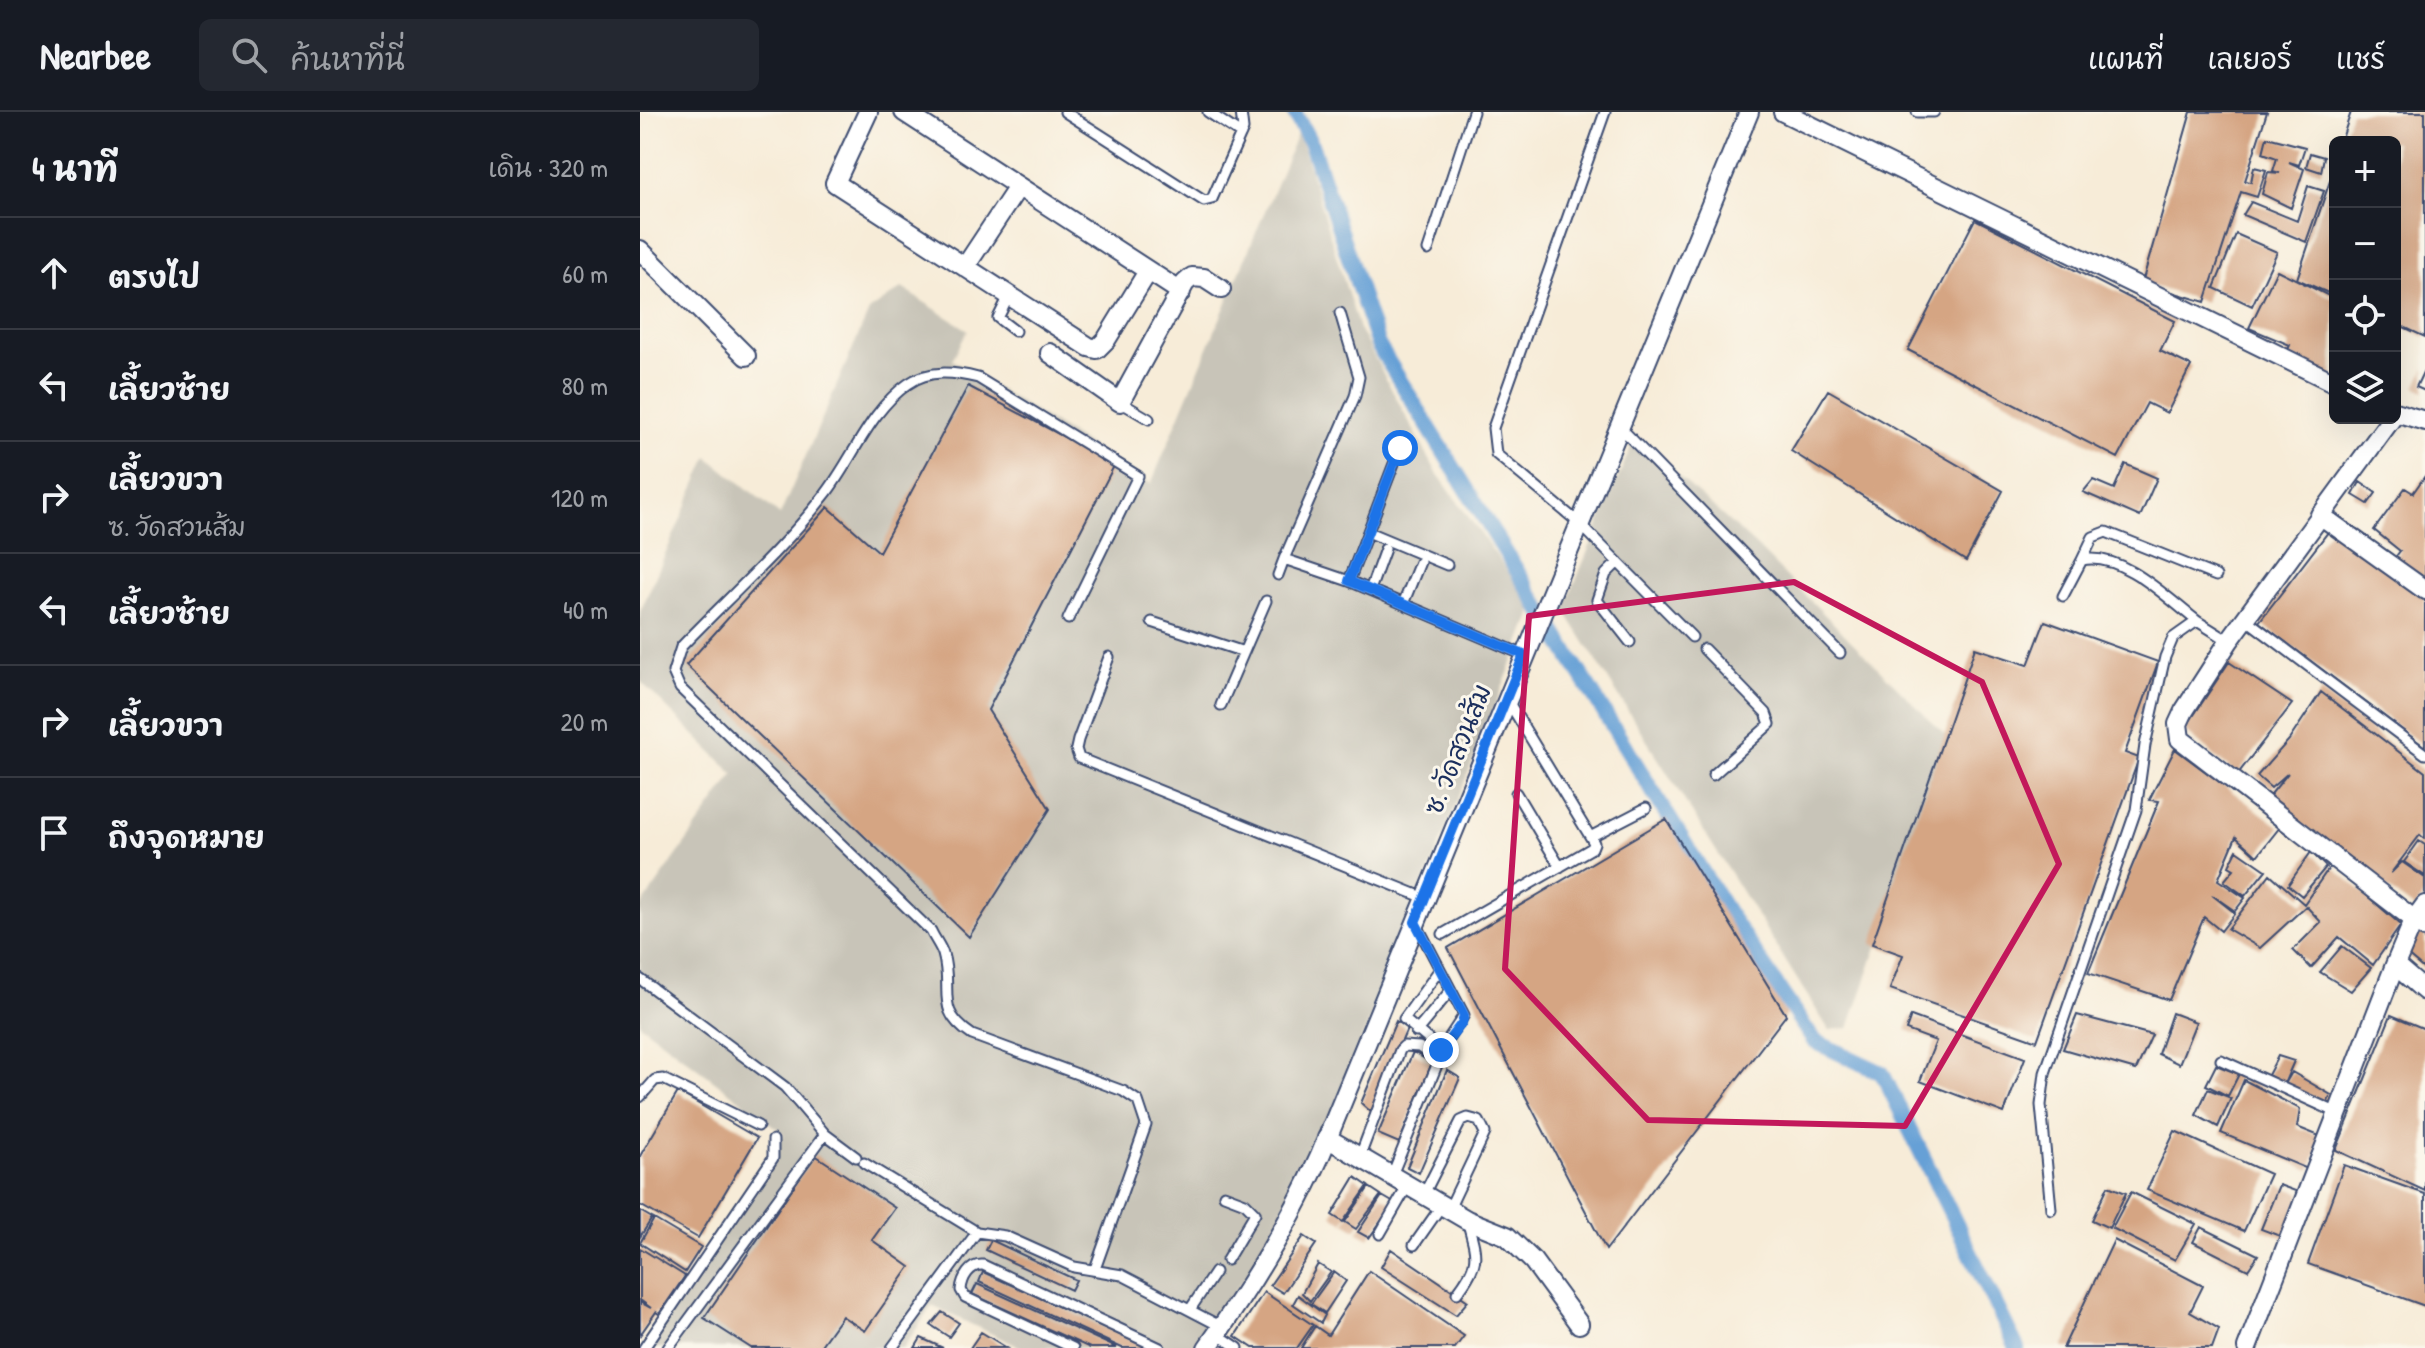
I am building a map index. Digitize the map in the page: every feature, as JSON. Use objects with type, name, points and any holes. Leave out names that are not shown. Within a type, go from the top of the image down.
[{"type":"street","points":[[868,112],[835,183],[1089,347],[1097,349],[1106,340],[1147,273]]},
{"type":"street","points":[[904,112],[1147,273],[1181,292]]},
{"type":"street","name":"ซ. วัดสวนส้ม","points":[[1215,1336],[1291,1221],[1749,112]]},
{"type":"street","points":[[1783,112],[2329,380]]},
{"type":"street","points":[[965,267],[1018,187]]},
{"type":"street","points":[[640,250],[746,356]]},
{"type":"street","points":[[1050,353],[1120,402],[1192,277],[1204,278],[1221,289]]},
{"type":"street","points":[[2401,415],[2425,421]]},
{"type":"street","points":[[2388,424],[2229,641],[2178,724],[2180,739],[2419,924]]},
{"type":"street","points":[[2320,515],[2425,590]]},
{"type":"street","points":[[2247,1348],[2395,965],[2419,924],[2425,905]]},
{"type":"street","points":[[2395,965],[2425,991]]},
{"type":"street","points":[[1327,1138],[1467,1220],[1507,1236],[1533,1261],[1579,1324]]},
{"type":"lane","points":[[1065,112],[1204,201],[1212,199],[1241,134],[1241,112]]},
{"type":"lane","points":[[1208,112],[1241,134]]},
{"type":"lane","points":[[1428,250],[1473,112]]},
{"type":"lane","points":[[1605,112],[1492,434],[1496,454],[1579,523],[1692,637]]},
{"type":"lane","points":[[1917,112],[1934,112]]},
{"type":"lane","points":[[1009,296],[998,318],[1015,331]]},
{"type":"lane","points":[[1278,575],[1355,396],[1359,377],[1340,313]]},
{"type":"lane","points":[[1068,619],[1138,476],[978,378],[953,372],[934,374],[911,382],[881,411],[824,497],[681,647],[673,672],[680,688],[931,931],[943,955],[947,1006],[955,1024],[972,1035],[1123,1091],[1138,1101],[1146,1125],[1095,1269]]},
{"type":"lane","points":[[1120,402],[1149,419]]},
{"type":"lane","points":[[1619,426],[1840,653]]},
{"type":"lane","points":[[1349,581],[1400,448]]},
{"type":"lane","points":[[1368,532],[1447,565]]},
{"type":"lane","points":[[2063,596],[2093,537],[2106,532],[2216,576]]},
{"type":"lane","points":[[1370,590],[1385,549]]},
{"type":"lane","points":[[2082,560],[2092,558],[2109,562],[2135,574],[2229,641]]},
{"type":"lane","points":[[1284,559],[1349,581],[1524,655]]},
{"type":"lane","points":[[1403,604],[1420,562]]},
{"type":"lane","points":[[1618,562],[1601,583],[1597,600],[1630,642]]},
{"type":"lane","points":[[1221,705],[1266,601]]},
{"type":"lane","points":[[2247,620],[2425,754]]},
{"type":"lane","points":[[2051,1209],[2041,1105],[2048,1058],[2136,810],[2145,745],[2165,657],[2173,638],[2197,621]]},
{"type":"lane","points":[[1152,622],[1244,652]]},
{"type":"lane","points":[[1704,649],[1766,713],[1770,724],[1713,775]]},
{"type":"lane","points":[[1109,657],[1078,740],[1076,749],[1079,758],[1425,898]]},
{"type":"lane","points":[[1443,934],[1592,848],[1592,836],[1506,698]]},
{"type":"lane","points":[[1516,793],[1560,867]]},
{"type":"lane","points":[[1592,836],[1646,808]]},
{"type":"lane","points":[[1415,922],[1440,969],[1451,990],[1465,1018],[1445,1048],[1434,1047],[1404,1019],[1440,969]]},
{"type":"lane","points":[[640,979],[785,1087],[825,1134],[860,1160],[977,1232],[1005,1236],[1074,1267],[1122,1275],[1191,1308],[1215,1336],[1238,1348]]},
{"type":"lane","points":[[1416,1032],[1451,990]]},
{"type":"lane","points":[[1360,1156],[1400,1050],[1404,1046],[1419,1047],[1436,1059],[1437,1065],[1392,1175]]},
{"type":"lane","points":[[2221,1060],[2338,1113]]},
{"type":"lane","points":[[640,1097],[655,1080],[663,1079],[758,1126]]},
{"type":"lane","points":[[1380,1234],[1416,1190],[1461,1121],[1468,1118],[1479,1121],[1485,1133],[1445,1207],[1414,1245]]},
{"type":"lane","points":[[668,1348],[825,1134]]},
{"type":"lane","points":[[644,1348],[773,1158],[773,1140]]},
{"type":"lane","points":[[1224,1195],[1245,1203],[1255,1213],[1227,1260]]},
{"type":"lane","points":[[1457,1293],[1476,1266],[1477,1254],[1467,1220]]},
{"type":"lane","points":[[892,1348],[977,1232]]},
{"type":"lane","points":[[1073,1348],[965,1297],[961,1290],[966,1275],[974,1266],[983,1265],[1160,1348]]},
{"type":"lane","points":[[1191,1308],[1215,1272]]},
{"type":"highlighted area","points":[[1794,582],[1982,682],[2059,864],[1905,1126],[1648,1120],[1505,969],[1529,616]]},
{"type":"shaded area","points":[[1298,132],[1359,329],[1437,473],[1534,608],[1299,1196],[1252,1268],[1190,1348],[1022,1348],[932,1306],[903,1348],[643,1348],[784,1134],[640,1024],[640,908],[734,774],[640,681],[640,612],[708,457],[780,515],[869,311],[902,288],[968,330],[952,360],[1151,484]]},
{"type":"shaded area","points":[[1635,437],[1755,545],[1949,739],[1849,1028],[1829,1030],[1564,609]]},
{"type":"building","points":[[2191,112],[2267,112],[2245,181],[2251,182],[2254,167],[2266,170],[2257,197],[2241,192],[2205,302],[2142,283]]},
{"type":"building","points":[[2351,112],[2425,112],[2425,337],[2401,326],[2401,136],[2343,136]]},
{"type":"building","points":[[2267,137],[2305,147],[2299,165],[2289,162],[2304,169],[2291,208],[2262,194],[2268,172],[2280,173],[2273,171],[2277,158],[2263,153]]},
{"type":"building","points":[[2310,153],[2324,157],[2321,172],[2306,167]]},
{"type":"building","points":[[2329,184],[2329,293],[2297,279]]},
{"type":"building","points":[[2308,186],[2324,191],[2306,242],[2243,215],[2251,202],[2297,221]]},
{"type":"building","points":[[1975,219],[2175,321],[2160,351],[2191,366],[2167,413],[2147,403],[2118,458],[1908,350]]},
{"type":"building","points":[[2236,234],[2277,252],[2252,306],[2214,288]]},
{"type":"building","points":[[2277,270],[2329,296],[2329,376],[2286,354],[2290,345],[2249,328]]},
{"type":"building","points":[[2425,368],[2425,391],[2416,387]]},
{"type":"building","points":[[968,386],[1115,464],[988,710],[1050,809],[969,937],[686,665],[828,507],[879,552]]},
{"type":"building","points":[[1828,390],[2003,491],[1966,561],[1791,451]]},
{"type":"building","points":[[2125,464],[2157,478],[2140,517],[2083,492],[2093,480],[2114,489]]},
{"type":"building","points":[[2425,476],[2425,580],[2394,559],[2400,551],[2374,530],[2405,488],[2413,493]]},
{"type":"building","points":[[2360,482],[2376,493],[2368,504],[2353,495]]},
{"type":"building","points":[[2332,527],[2425,597],[2425,747],[2259,622]]},
{"type":"building","points":[[2045,621],[2158,662],[2125,753],[2139,758],[2037,1041],[1890,989],[1903,955],[1872,944],[1975,648],[2028,665]]},
{"type":"building","points":[[2229,662],[2292,704],[2237,775],[2184,730]]},
{"type":"building","points":[[2321,692],[2425,772],[2425,839],[2420,835],[2391,873],[2402,862],[2425,878],[2425,893],[2415,909],[2267,799],[2288,773],[2271,788],[2257,776],[2289,740]]},
{"type":"building","points":[[2175,749],[2280,827],[2257,856],[2236,837],[2218,880],[2245,898],[2235,911],[2212,895],[2235,913],[2221,931],[2204,917],[2169,1000],[2088,973],[2159,801],[2149,800]]},
{"type":"building","points":[[1666,819],[1786,1015],[1606,1250],[1448,948]]},
{"type":"building","points":[[2419,841],[2425,845],[2425,876],[2404,862]]},
{"type":"building","points":[[2237,850],[2266,870],[2245,896],[2224,881],[2234,869],[2229,866]]},
{"type":"building","points":[[2311,852],[2326,867],[2302,896],[2288,885]]},
{"type":"building","points":[[2331,865],[2401,925],[2373,965],[2339,937],[2311,968],[2293,950],[2321,922],[2306,906],[2260,948],[2228,929],[2270,874],[2304,904]]},
{"type":"building","points":[[2422,931],[2425,933],[2425,970],[2405,953]]},
{"type":"building","points":[[2342,946],[2371,968],[2351,991],[2320,972]]},
{"type":"building","points":[[2172,1013],[2196,1022],[2179,1064],[2158,1054]]},
{"type":"building","points":[[2077,1015],[2152,1035],[2136,1070],[2063,1049]]},
{"type":"building","points":[[2391,1015],[2425,1029],[2425,1191],[2336,1150]]},
{"type":"building","points":[[1911,1016],[2025,1058],[2004,1113],[1920,1081],[1936,1041],[1906,1030]]},
{"type":"building","points":[[1396,1021],[1407,1029],[1371,1112],[1361,1103]]},
{"type":"building","points":[[1413,1052],[1432,1063],[1399,1143],[1378,1134]]},
{"type":"building","points":[[2278,1056],[2294,1061],[2284,1084],[2268,1075]]},
{"type":"building","points":[[2216,1065],[2239,1074],[2228,1096],[2206,1085]]},
{"type":"building","points":[[1447,1070],[1460,1078],[1419,1173],[1407,1167]]},
{"type":"building","points":[[2292,1072],[2331,1095],[2327,1104],[2285,1084]]},
{"type":"building","points":[[2244,1080],[2300,1109],[2297,1127],[2322,1137],[2310,1170],[2221,1133]]},
{"type":"building","points":[[2208,1089],[2231,1098],[2218,1127],[2196,1115]]},
{"type":"building","points":[[678,1092],[757,1138],[698,1238],[640,1205],[640,1156]]},
{"type":"building","points":[[2175,1131],[2270,1174],[2244,1231],[2147,1190]]},
{"type":"building","points":[[815,1155],[895,1208],[872,1240],[910,1267],[865,1331],[842,1316],[819,1348],[751,1348],[704,1318]]},
{"type":"building","points":[[2344,1165],[2425,1194],[2425,1306],[2308,1264]]},
{"type":"building","points":[[1355,1177],[1368,1186],[1343,1222],[1332,1215]]},
{"type":"building","points":[[2279,1185],[2301,1193],[2285,1238],[2261,1229]]},
{"type":"building","points":[[2108,1186],[2126,1193],[2109,1228],[2092,1220]]},
{"type":"building","points":[[1369,1187],[1381,1195],[1356,1229],[1345,1222]]},
{"type":"building","points":[[2131,1192],[2196,1224],[2175,1260],[2112,1228]]},
{"type":"building","points":[[1382,1196],[1394,1203],[1369,1238],[1358,1232]]},
{"type":"building","points":[[640,1211],[652,1218],[640,1237]]},
{"type":"building","points":[[654,1219],[701,1247],[685,1272],[640,1243]]},
{"type":"building","points":[[2201,1227],[2258,1255],[2248,1270],[2193,1242]]},
{"type":"building","points":[[1304,1236],[1316,1244],[1283,1293],[1270,1285]]},
{"type":"building","points":[[991,1240],[1076,1280],[1071,1290],[986,1250]]},
{"type":"building","points":[[2114,1240],[2203,1286],[2190,1312],[2219,1329],[2212,1348],[2063,1348]]},
{"type":"building","points":[[640,1248],[685,1276],[640,1335],[640,1302],[651,1308],[640,1300]]},
{"type":"building","points":[[1391,1249],[1468,1301],[1456,1315],[1381,1267]]},
{"type":"building","points":[[1318,1264],[1331,1272],[1310,1301],[1302,1293]]},
{"type":"building","points":[[1369,1271],[1464,1336],[1455,1348],[1301,1348],[1315,1326],[1328,1335]]},
{"type":"building","points":[[983,1272],[1149,1348],[1122,1348],[979,1282]]},
{"type":"building","points":[[1334,1272],[1346,1281],[1325,1313],[1311,1304]]},
{"type":"building","points":[[977,1284],[1117,1348],[1090,1348],[972,1294]]},
{"type":"building","points":[[1264,1292],[1313,1325],[1297,1348],[1253,1348],[1235,1336]]},
{"type":"building","points":[[1298,1295],[1325,1315],[1321,1323],[1293,1304]]},
{"type":"building","points":[[942,1312],[959,1323],[949,1337],[931,1325]]},
{"type":"building","points":[[981,1332],[1007,1348],[970,1348]]},
{"type":"building","points":[[921,1338],[943,1348],[915,1348]]},
{"type":"waterway","points":[[1294,112],[1311,144],[1378,345],[1727,912],[1814,1041],[1882,1073],[2017,1348]]},
{"type":"route","points":[[1400,448],[1349,581],[1524,655],[1415,922],[1465,1018],[1441,1050]]}]
